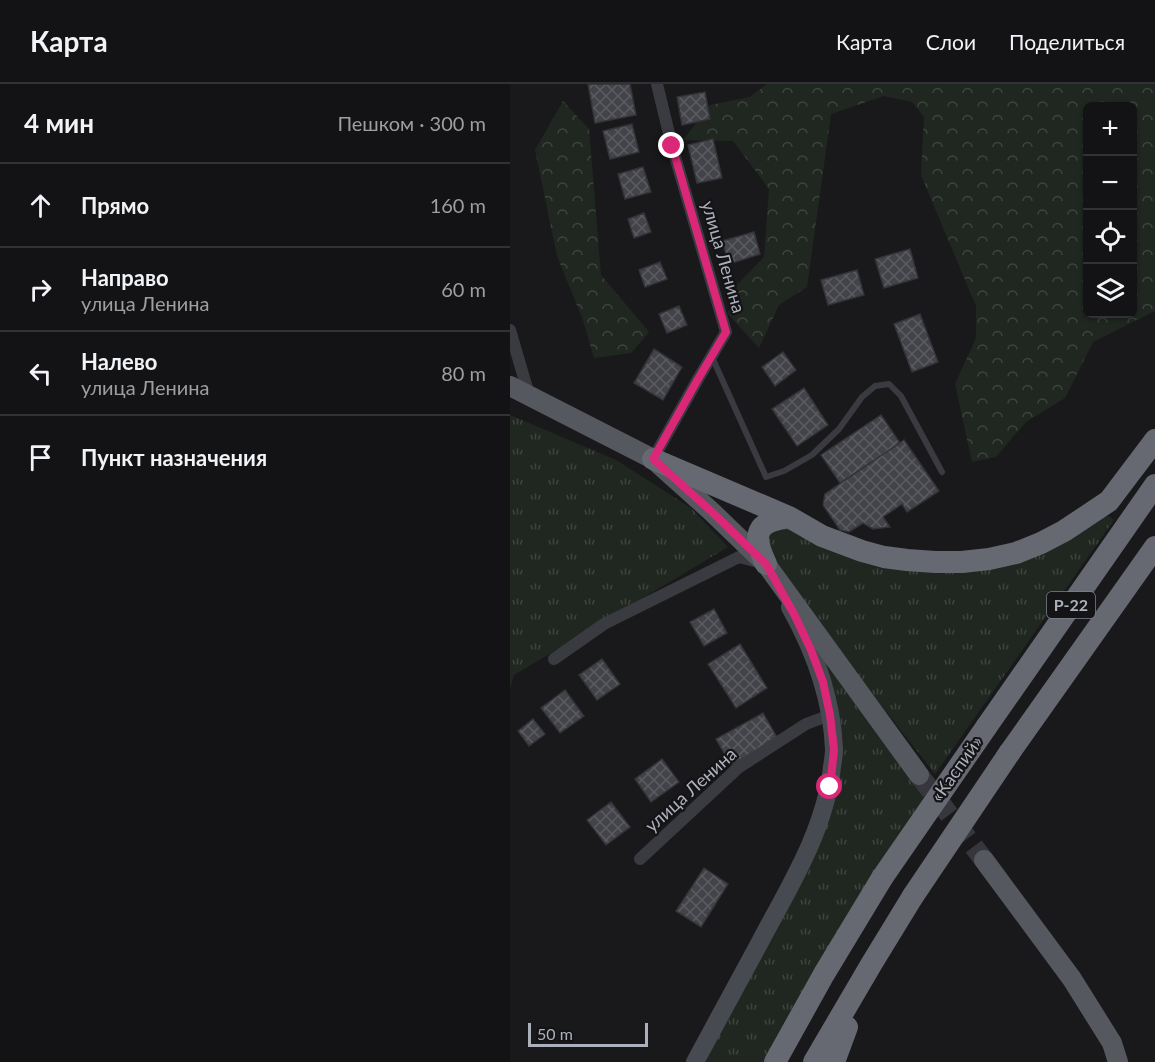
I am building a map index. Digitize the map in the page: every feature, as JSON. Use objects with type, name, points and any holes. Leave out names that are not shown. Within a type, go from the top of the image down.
[{"type":"highway","points":[[653,459],[789,517],[822,536],[842,544],[884,557],[962,562],[1016,554],[1064,531],[1109,501],[1155,440]]},
{"type":"highway","name":"«Каспий»","points":[[775,1062],[824,974],[882,878],[1155,485]]},
{"type":"highway","points":[[766,564],[757,540],[759,532],[764,525],[774,519],[789,517]]},
{"type":"highway","name":"«Каспий»","points":[[814,1062],[913,896],[1010,752],[1155,546]]},
{"type":"highway","points":[[834,1062],[872,963]]},
{"type":"main road","points":[[510,386],[653,459],[712,512],[766,564],[919,775]]},
{"type":"main road","points":[[695,1062],[800,866],[817,828],[830,787],[834,750],[823,682],[794,614],[766,564]]},
{"type":"main road","points":[[984,860],[1072,979],[1112,1043],[1118,1062]]},
{"type":"street","name":"улица Ленина","points":[[653,459],[726,332],[672,146],[657,84]]},
{"type":"street","points":[[510,330],[529,395]]},
{"type":"street","points":[[554,659],[604,624],[738,557],[766,564]]},
{"type":"street","name":"улица Ленина","points":[[640,859],[738,768],[806,724],[830,715]]},
{"type":"lane","points":[[712,356],[766,477],[784,471],[812,455],[839,429],[862,397],[875,386],[889,384],[901,396],[942,472]]},
{"type":"green space","points":[[767,84],[1155,84],[1155,311],[1093,342],[1065,398],[1026,422],[996,457],[972,462],[955,384],[976,338],[976,306],[921,175],[924,117],[912,102],[884,96],[831,114],[807,287],[779,305],[759,348],[728,314],[737,285],[764,257],[769,189],[733,141],[683,140],[710,105],[750,97]]},
{"type":"green space","points":[[563,101],[589,129],[601,275],[649,332],[631,353],[594,358],[583,320],[557,256],[535,150]]},
{"type":"green space","points":[[510,415],[616,460],[691,508],[728,547],[514,675],[510,689]]},
{"type":"green space","points":[[1101,511],[1114,520],[935,774],[767,559],[762,536],[781,522],[803,531],[974,563]]},
{"type":"green space","points":[[803,625],[927,795],[767,1062],[700,1062],[805,868],[839,751]]},
{"type":"building","points":[[588,84],[630,84],[636,115],[595,123]]},
{"type":"building","points":[[705,92],[710,119],[682,125],[677,97]]},
{"type":"building","points":[[632,124],[639,152],[610,159],[603,131]]},
{"type":"building","points":[[713,139],[722,178],[697,183],[688,145]]},
{"type":"building","points":[[643,167],[651,192],[625,199],[618,174]]},
{"type":"building","points":[[644,213],[651,232],[634,238],[628,219]]},
{"type":"building","points":[[754,232],[760,254],[729,264],[722,241]]},
{"type":"building","points":[[910,249],[918,278],[884,288],[875,259]]},
{"type":"building","points":[[660,262],[667,279],[645,287],[639,270]]},
{"type":"building","points":[[857,270],[864,295],[828,305],[821,280]]},
{"type":"building","points":[[679,306],[687,325],[667,333],[659,314]]},
{"type":"building","points":[[920,314],[938,362],[912,372],[894,324]]},
{"type":"building","points":[[654,349],[682,367],[663,400],[634,383]]},
{"type":"building","points":[[783,352],[796,370],[775,386],[762,367]]},
{"type":"building","points":[[804,388],[828,425],[797,446],[772,409]]},
{"type":"building","points":[[881,415],[900,443],[840,483],[821,455]]},
{"type":"building","points":[[904,440],[939,491],[907,512],[902,504],[883,517],[890,527],[873,529],[863,523],[849,532],[840,530],[823,505],[825,494]]},
{"type":"building","points":[[714,609],[727,633],[704,646],[690,622]]},
{"type":"building","points":[[740,644],[767,688],[736,708],[708,664]]},
{"type":"building","points":[[602,659],[620,684],[597,700],[579,675]]},
{"type":"building","points":[[565,690],[584,716],[560,733],[541,708]]},
{"type":"building","points":[[763,713],[778,739],[731,765],[716,739]]},
{"type":"building","points":[[533,719],[545,734],[529,746],[518,731]]},
{"type":"building","points":[[662,759],[679,782],[651,802],[635,779]]},
{"type":"building","points":[[611,802],[630,827],[606,845],[587,820]]},
{"type":"building","points":[[704,868],[728,884],[701,927],[676,911]]},
{"type":"tunnel","points":[[919,775],[984,860]]},
{"type":"route","points":[[672,146],[726,332],[653,459],[766,564],[794,614],[823,682],[830,715],[834,750],[830,787]]}]
